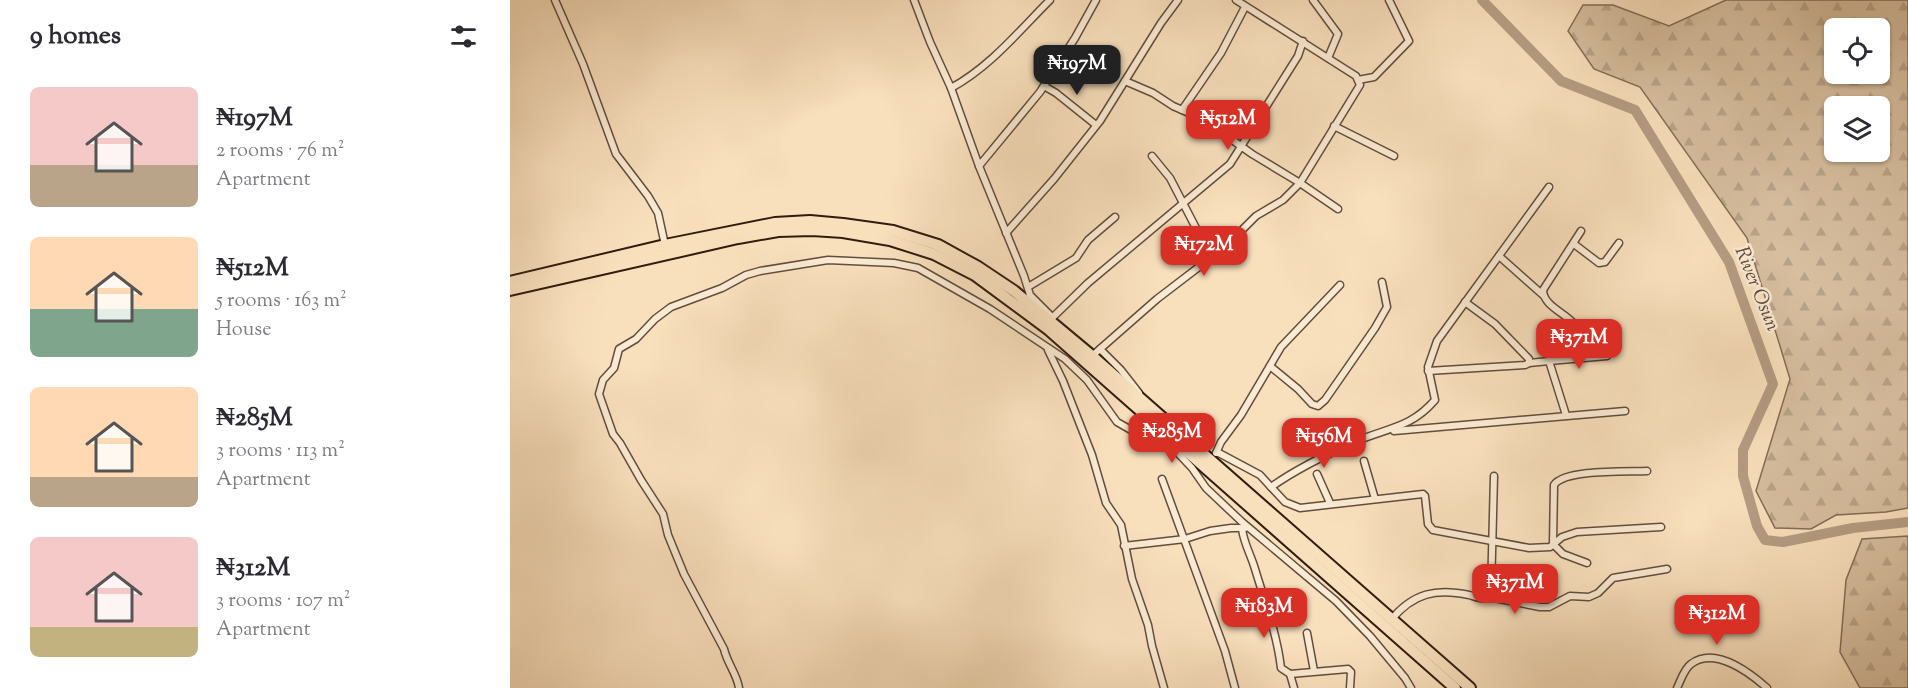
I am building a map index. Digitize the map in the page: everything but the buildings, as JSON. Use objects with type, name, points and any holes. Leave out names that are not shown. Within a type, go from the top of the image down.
[{"type":"highway","points":[[510,282],[665,245],[775,223],[810,221],[892,231],[938,245],[978,267],[1014,291],[1096,352],[1208,465],[1455,688]]},
{"type":"highway","points":[[510,290],[778,231],[843,232],[890,240],[934,255],[975,274],[1048,329],[1470,688]]},
{"type":"street","points":[[555,0],[583,64],[616,154],[658,213],[665,245]]},
{"type":"street","points":[[914,0],[951,88],[1030,295],[1051,318],[1088,283],[1230,164],[1298,56],[1303,41]]},
{"type":"street","points":[[951,88],[994,57],[1050,0]]},
{"type":"street","points":[[979,166],[1044,86],[1096,0]]},
{"type":"street","points":[[1005,233],[1054,179],[1096,125],[1178,0]]},
{"type":"street","points":[[1096,352],[1157,299],[1211,257],[1256,216],[1283,200],[1300,183],[1360,85],[1356,76],[1236,0]]},
{"type":"street","points":[[1313,0],[1338,34],[1328,58]]},
{"type":"street","points":[[1358,80],[1374,77],[1409,41],[1389,0]]},
{"type":"street","points":[[1182,110],[1221,53],[1245,7]]},
{"type":"street","points":[[1125,81],[1203,119],[1338,209]]},
{"type":"street","points":[[1044,86],[1096,125]]},
{"type":"street","points":[[1334,126],[1394,156]]},
{"type":"street","points":[[1152,156],[1170,178],[1211,257]]},
{"type":"street","points":[[1390,431],[1412,420],[1435,400],[1428,363],[1437,341],[1549,187]]},
{"type":"street","points":[[1028,287],[1076,258],[1088,240],[1114,217]]},
{"type":"street","points":[[1543,295],[1543,290],[1581,231]]},
{"type":"street","points":[[1574,244],[1599,263],[1605,262],[1619,243]]},
{"type":"street","points":[[1499,256],[1543,295],[1550,305],[1575,325],[1584,347],[1575,358]]},
{"type":"street","points":[[739,688],[724,650],[684,574],[668,535],[663,514],[613,434],[599,394],[603,380],[614,368],[619,349],[636,339],[655,319],[671,307],[722,288],[746,275],[793,265],[844,260],[894,263],[918,268],[990,309],[1065,359],[1087,380],[1117,422],[1131,430],[1162,440],[1208,465],[1260,475],[1280,498],[1293,506],[1300,508],[1423,494],[1428,524],[1432,530],[1529,548],[1546,548],[1562,537],[1577,532],[1661,527]]},
{"type":"street","points":[[1270,366],[1312,404],[1318,406],[1325,400],[1387,307],[1382,282]]},
{"type":"street","points":[[1340,285],[1281,347],[1242,415],[1221,442],[1208,465],[1206,488],[1246,528],[1336,601],[1370,636],[1411,688]]},
{"type":"street","points":[[1465,302],[1495,324],[1529,359],[1529,363]]},
{"type":"street","points":[[1048,349],[1092,455],[1106,504],[1121,525],[1132,579],[1148,625],[1164,688]]},
{"type":"street","points":[[1428,371],[1525,365],[1607,356]]},
{"type":"street","points":[[1549,361],[1566,416]]},
{"type":"street","points":[[1271,487],[1299,468],[1318,459],[1366,437],[1390,431],[1625,411]]},
{"type":"street","points":[[1412,420],[1413,429]]},
{"type":"street","points":[[1364,461],[1374,499]]},
{"type":"street","points":[[1587,563],[1563,554],[1553,544],[1552,492],[1557,481],[1589,473],[1647,471]]},
{"type":"street","points":[[1317,474],[1330,504]]},
{"type":"street","points":[[1492,596],[1494,476]]},
{"type":"street","points":[[1162,479],[1225,651],[1235,688]]},
{"type":"street","points":[[1124,546],[1185,539],[1210,531],[1246,528]]},
{"type":"street","points":[[1246,528],[1244,544],[1254,565],[1271,617],[1281,669],[1290,674],[1350,670],[1350,688]]},
{"type":"street","points":[[1391,620],[1406,604],[1426,593],[1446,591],[1483,599],[1492,596],[1540,608],[1549,607],[1570,596],[1589,597],[1603,591],[1612,578],[1667,569]]},
{"type":"street","points":[[1307,633],[1314,671]]},
{"type":"street","points":[[1677,688],[1692,664],[1700,660],[1716,658],[1746,671],[1767,688]]},
{"type":"street","points":[[1290,674],[1294,688]]},
{"type":"green space","points":[[1726,0],[1908,0],[1908,508],[1886,512],[1836,515],[1811,529],[1775,528],[1756,491],[1790,379],[1747,238],[1640,87],[1594,69],[1568,31],[1583,5],[1613,5],[1669,26]]},
{"type":"green space","points":[[1908,536],[1908,688],[1860,688],[1840,652],[1846,580],[1862,539]]},
{"type":"waterway","name":"River Osun","points":[[1482,0],[1561,81],[1635,110],[1729,262],[1773,384],[1743,450],[1743,476],[1757,526],[1765,540],[1783,542],[1853,528],[1908,522]]}]
